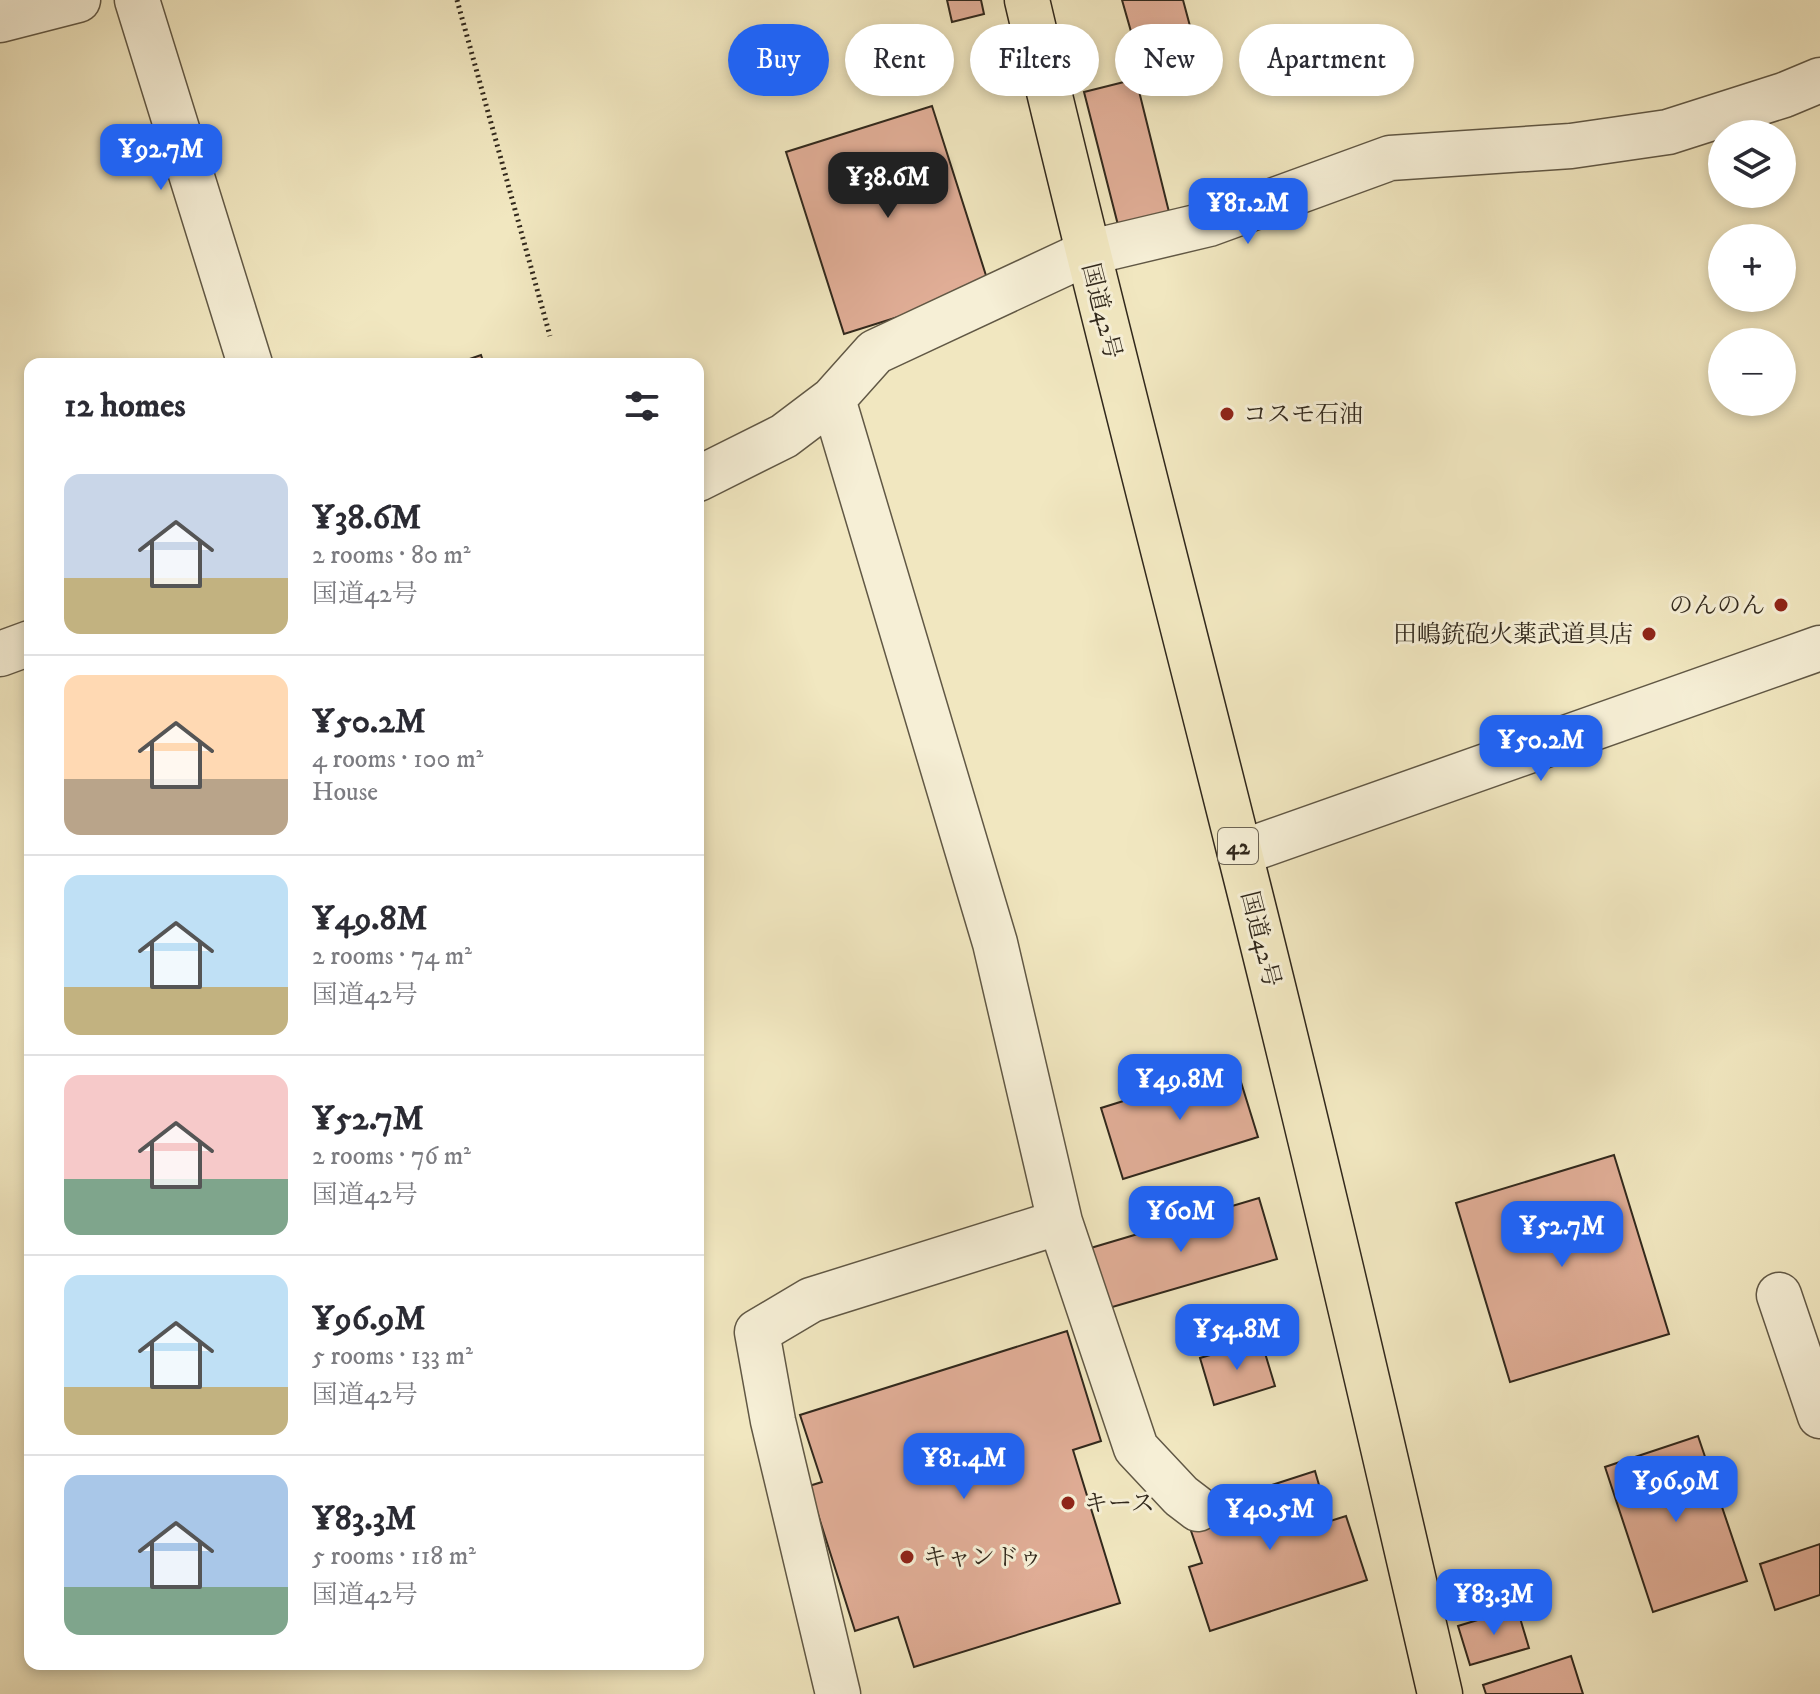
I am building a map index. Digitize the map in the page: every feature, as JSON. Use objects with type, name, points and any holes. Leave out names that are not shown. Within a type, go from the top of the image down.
[{"type":"highway","name":"国道42号","points":[[1027,0],[1087,253],[1240,853],[1348,1296],[1440,1694]]},
{"type":"street","points":[[137,0],[248,358]]},
{"type":"street","points":[[704,476],[784,436],[833,399],[875,352],[1087,253],[1209,224],[1390,158],[1571,146],[1668,132],[1784,95],[1820,80]]},
{"type":"street","points":[[833,399],[995,943],[1060,1222],[1136,1448],[1181,1496],[1198,1509]]},
{"type":"street","points":[[0,654],[24,645]]},
{"type":"street","points":[[1240,853],[1820,648]]},
{"type":"street","points":[[838,1694],[773,1421],[757,1332],[811,1300],[1060,1222]]},
{"type":"street","points":[[1779,1295],[1811,1360],[1820,1416]]},
{"type":"path","points":[[457,0],[550,336]]},
{"type":"building","points":[[947,0],[981,0],[984,14],[952,22]]},
{"type":"building","points":[[1122,0],[1183,0],[1189,24],[1129,24]]},
{"type":"building","points":[[1115,84],[1115,96],[1140,96],[1169,212],[1118,225],[1085,96],[1099,96],[1099,88]]},
{"type":"building","points":[[932,106],[990,288],[844,334],[786,152]]},
{"type":"building","points":[[1236,1066],[1258,1137],[1123,1179],[1101,1108]]},
{"type":"building","points":[[1614,1155],[1669,1334],[1510,1382],[1456,1203]]},
{"type":"building","points":[[1259,1198],[1277,1259],[1102,1310],[1084,1250]]},
{"type":"building","points":[[1067,1331],[1101,1441],[1073,1450],[1120,1603],[914,1667],[898,1617],[855,1631],[809,1486],[822,1482],[800,1415]]},
{"type":"building","points":[[1261,1340],[1275,1386],[1214,1405],[1200,1358]]},
{"type":"building","points":[[1698,1436],[1747,1581],[1653,1612],[1605,1467]]},
{"type":"building","points":[[1315,1471],[1319,1485],[1312,1488],[1324,1523],[1346,1516],[1367,1580],[1210,1631],[1189,1567],[1202,1563],[1190,1528],[1204,1507]]},
{"type":"building","points":[[1820,1544],[1820,1595],[1775,1610],[1760,1564]]},
{"type":"building","points":[[1517,1608],[1529,1648],[1470,1665],[1458,1626]]},
{"type":"building","points":[[1571,1656],[1583,1694],[1486,1694],[1483,1685]]},
{"type":"place","name":"コスモ石油","points":[[1227,414]]},
{"type":"place","name":"のんのん","points":[[1781,605]]},
{"type":"place","name":"田嶋銃砲火薬武道具店","points":[[1649,634]]},
{"type":"place","name":"キース","points":[[1068,1503]]},
{"type":"place","name":"キャンドゥ","points":[[907,1557]]}]
